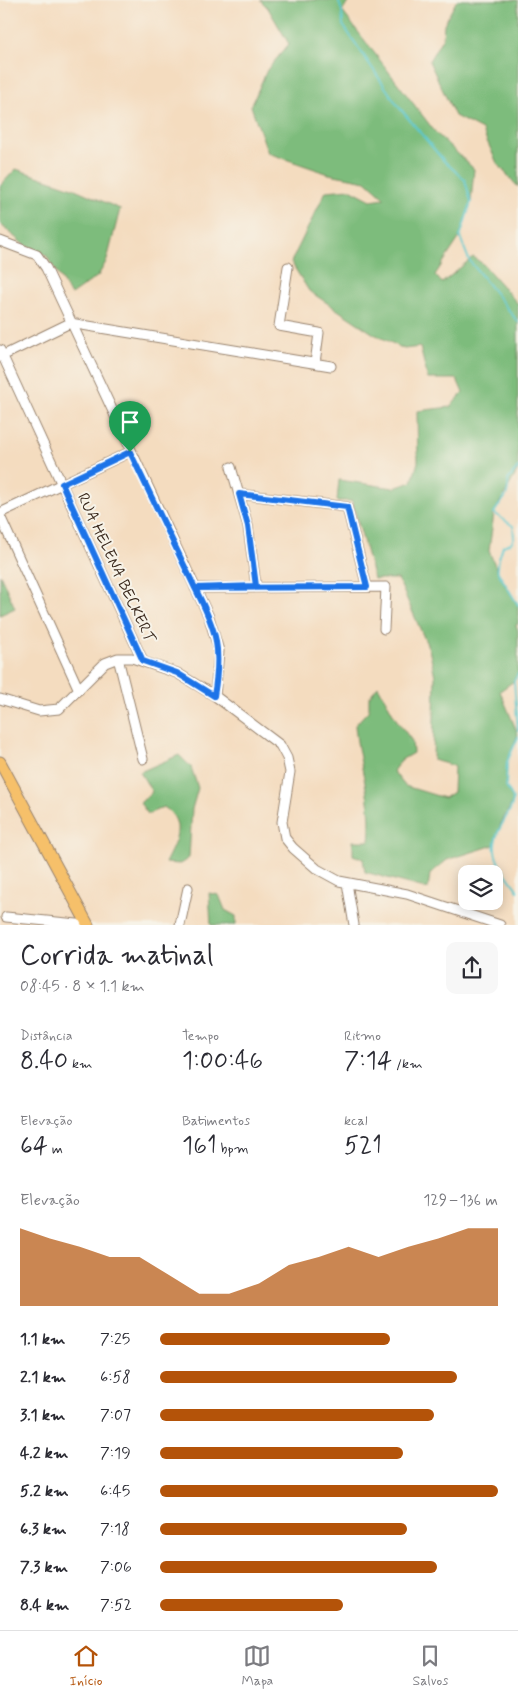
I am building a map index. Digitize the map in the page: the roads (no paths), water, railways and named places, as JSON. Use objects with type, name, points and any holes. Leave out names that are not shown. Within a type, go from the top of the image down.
[{"type":"main road","points":[[0,762],[88,925]]},
{"type":"street","points":[[0,241],[40,258],[195,588],[217,640],[218,665],[214,696]]},
{"type":"street","points":[[288,267],[278,326],[319,333],[315,364]]},
{"type":"street","points":[[1,354],[70,323],[331,366]]},
{"type":"street","name":"RUA HELENA BECKERT","points":[[1,354],[143,661]]},
{"type":"street","points":[[79,690],[0,514],[130,452]]},
{"type":"street","points":[[232,468],[248,526],[256,586]]},
{"type":"street","points":[[239,494],[347,507],[367,587]]},
{"type":"street","points":[[195,588],[256,586],[386,587],[384,628]]},
{"type":"street","points":[[118,658],[143,759]]},
{"type":"street","points":[[0,699],[32,710],[46,712],[59,709],[105,663],[118,658],[143,661],[177,673],[214,696],[280,745],[288,758],[290,772],[282,822],[285,838],[293,848],[325,875],[347,883],[406,894],[500,925]]},
{"type":"street","points":[[347,883],[354,925]]},
{"type":"street","points":[[180,925],[188,888]]},
{"type":"street","points":[[6,917],[88,925]]},
{"type":"waterway","points":[[338,0],[342,11],[343,25],[398,106],[444,161],[465,180],[471,202],[460,237],[469,260],[518,322]]},
{"type":"waterway","points":[[518,468],[508,480],[507,495],[494,513],[513,526],[514,538],[511,543],[503,546],[497,565],[498,572],[518,605]]},
{"type":"waterway","points":[[518,674],[514,681],[518,730]]},
{"type":"waterway","points":[[518,737],[507,762],[506,787],[512,795],[512,806],[496,837],[495,844],[498,861],[518,891]]}]
